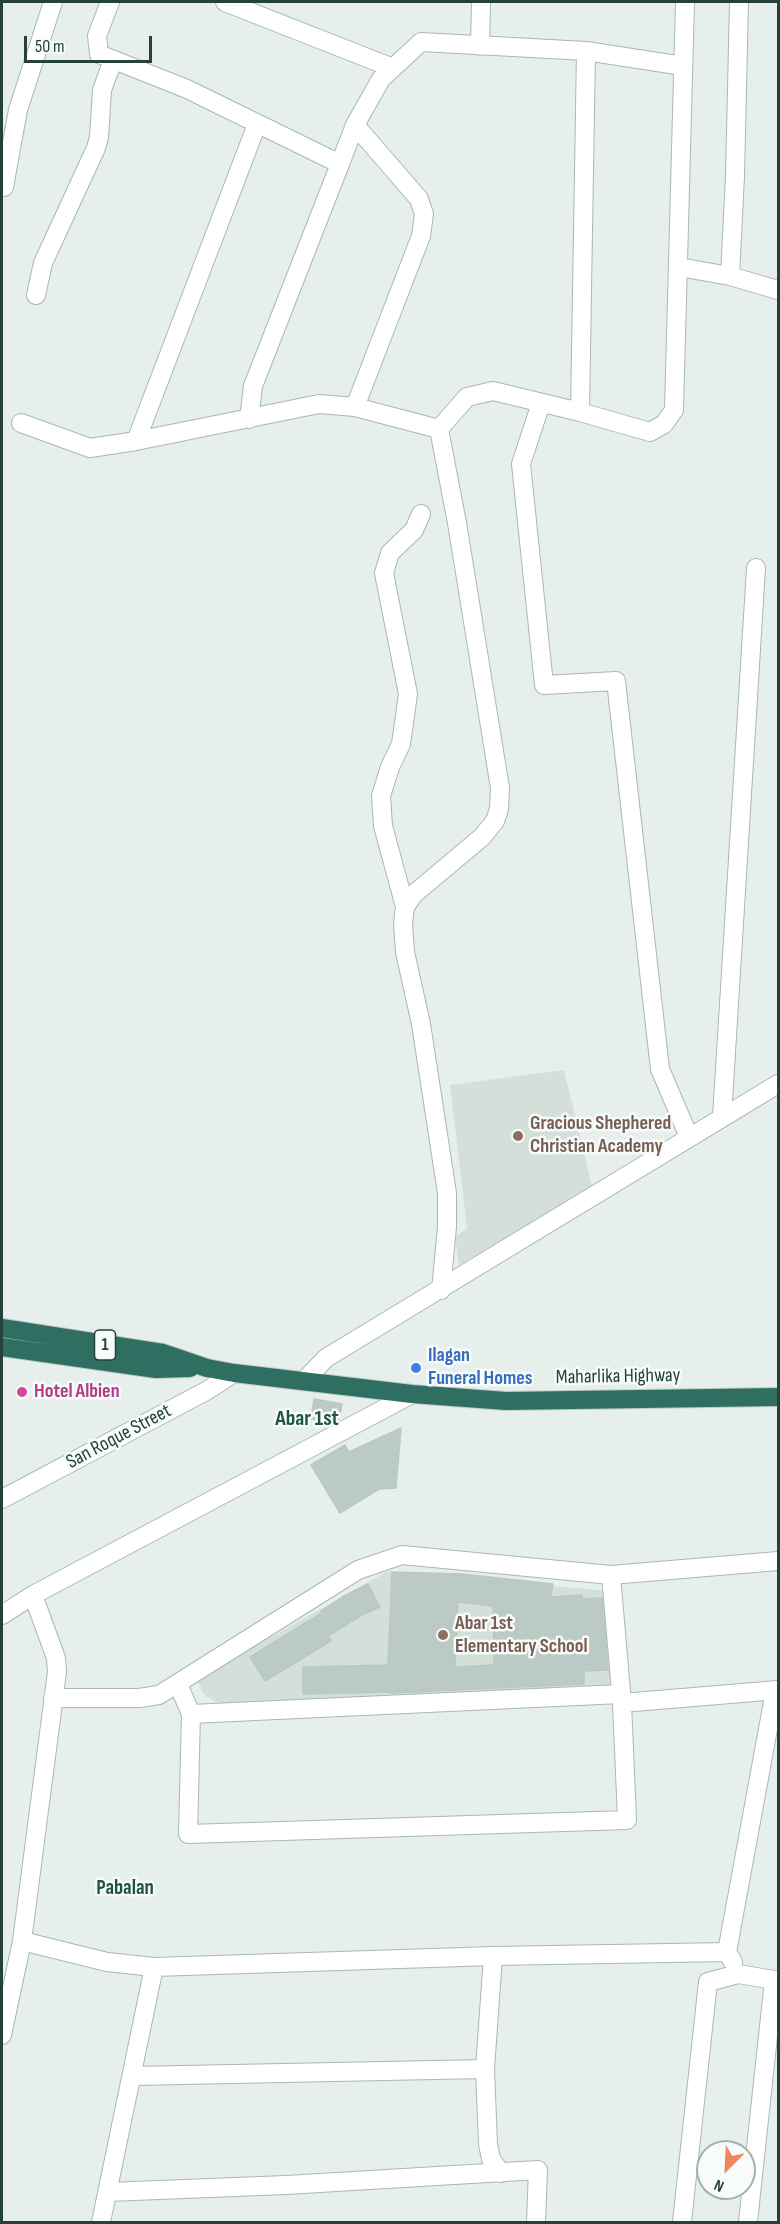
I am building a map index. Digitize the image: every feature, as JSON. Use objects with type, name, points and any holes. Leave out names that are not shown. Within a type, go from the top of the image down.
[{"type":"highway","name":"Maharlika Highway","points":[[2,1328],[163,1353],[207,1368],[234,1373],[412,1394],[506,1401],[778,1397]]},
{"type":"highway","name":"Maharlika Highway","points":[[2,1347],[156,1369],[207,1368]]},
{"type":"street","points":[[2,186],[4,187],[18,110],[53,2]]},
{"type":"street","points":[[110,2],[97,36],[99,54],[187,89],[340,164]]},
{"type":"street","points":[[225,2],[393,68]]},
{"type":"street","points":[[480,46],[481,2]]},
{"type":"street","points":[[439,429],[467,397],[493,391],[650,432],[664,424],[674,410],[685,2]]},
{"type":"street","points":[[730,276],[739,2]]},
{"type":"street","points":[[249,418],[253,386],[355,125],[381,79],[421,42],[586,51],[683,66]]},
{"type":"street","points":[[580,412],[586,51]]},
{"type":"street","points":[[36,295],[43,263],[96,148],[102,90],[113,60]]},
{"type":"street","points":[[136,441],[256,124]]},
{"type":"street","points":[[355,125],[419,200],[424,214],[420,236],[355,407]]},
{"type":"street","points":[[679,267],[730,276],[778,290]]},
{"type":"street","points":[[541,403],[521,464],[544,686],[616,681],[660,1069],[689,1137]]},
{"type":"street","points":[[21,423],[90,448],[136,441],[319,404],[355,407],[439,429]]},
{"type":"street","points":[[405,907],[414,894],[482,837],[495,821],[499,809],[500,788],[457,523],[439,429]]},
{"type":"street","points":[[421,514],[414,530],[390,553],[384,573],[408,694],[401,744],[390,767],[381,796],[383,826],[405,907],[403,923],[405,952],[421,1024],[447,1193],[447,1227],[441,1290]]},
{"type":"street","points":[[722,1118],[756,568]]},
{"type":"street","points":[[304,1382],[326,1359],[778,1084]]},
{"type":"street","name":"San Roque Street","points":[[2,1499],[208,1390],[234,1373]]},
{"type":"street","points":[[2,1615],[33,1595],[412,1394]]},
{"type":"street","points":[[54,1698],[149,1698],[159,1695],[358,1570],[402,1555],[611,1575],[778,1561]]},
{"type":"street","points":[[178,1684],[191,1713],[188,1834],[627,1820],[621,1698],[611,1575]]},
{"type":"street","points":[[2,2035],[22,1941],[58,1665],[33,1595]]},
{"type":"street","points":[[191,1713],[621,1698],[777,1690],[728,1952],[738,1974]]},
{"type":"street","points":[[22,1941],[133,1967],[493,1956],[728,1952]]},
{"type":"street","points":[[493,1956],[485,2069],[489,2152],[495,2167],[501,2174]]},
{"type":"street","points":[[101,2223],[154,1967]]},
{"type":"street","points":[[682,2223],[708,1982],[738,1974],[774,1980],[748,2223]]},
{"type":"street","points":[[132,2076],[485,2069]]},
{"type":"street","points":[[108,2192],[501,2174],[538,2170],[536,2223]]},
{"type":"shaded area","name":"Gracious Shephered Christian Academy","points":[[564,1070],[592,1187],[459,1265],[455,1237],[467,1228],[450,1085]]},
{"type":"shaded area","name":"Abar 1st Elementary School","points":[[388,1571],[609,1591],[615,1690],[218,1703],[203,1694],[197,1679]]},
{"type":"building","points":[[314,1399],[342,1404],[339,1420],[333,1423],[311,1419]]},
{"type":"building","points":[[401,1428],[396,1488],[379,1489],[340,1513],[311,1465],[345,1445],[349,1452]]},
{"type":"building","points":[[392,1572],[462,1574],[553,1584],[551,1597],[582,1595],[583,1599],[602,1598],[608,1670],[584,1671],[584,1684],[392,1693],[303,1694],[303,1667],[388,1665]],"holes":[[[458,1602],[493,1606],[494,1665],[455,1667]]]},
{"type":"building","points":[[368,1584],[380,1607],[360,1616],[328,1636],[331,1641],[265,1681],[250,1657],[322,1613],[321,1611],[344,1596]]},
{"type":"place","name":"Gracious Shephered Christian Academy","points":[[518,1136]]},
{"type":"place","name":"Ilagan Funeral Homes","points":[[416,1368]]},
{"type":"place","name":"Hotel Albien","points":[[22,1392]]},
{"type":"place","name":"Abar 1st Elementary School","points":[[443,1635]]},
{"type":"district","name":"Abar 1st","points":[[307,1419]]},
{"type":"district","name":"Pabalan","points":[[125,1889]]}]
